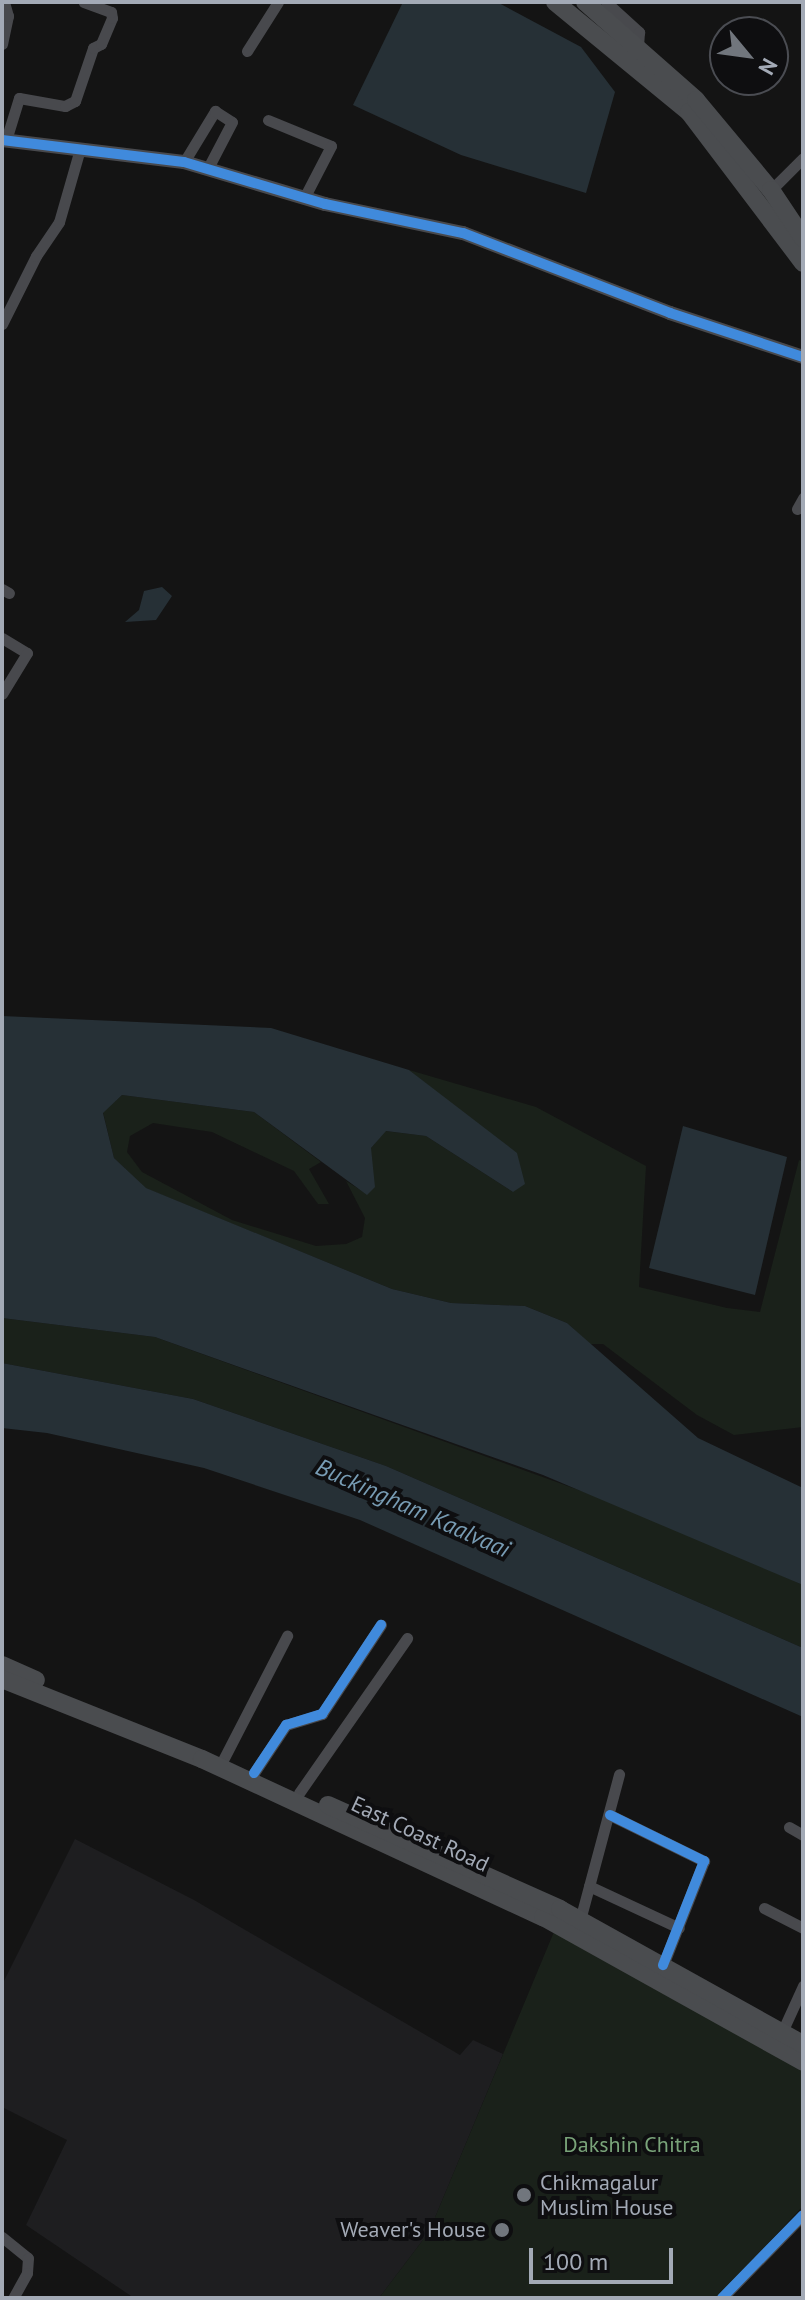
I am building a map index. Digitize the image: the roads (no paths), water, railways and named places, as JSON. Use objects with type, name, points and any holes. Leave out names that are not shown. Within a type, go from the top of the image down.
[{"type":"main road","points":[[555,2],[689,112],[803,238]]},
{"type":"main road","points":[[585,2],[638,45],[696,100],[766,196],[803,263]]},
{"type":"main road","name":"East Coast Road","points":[[2,1665],[299,1793],[556,1916],[803,2062]]},
{"type":"main road","name":"East Coast Road","points":[[2,1679],[202,1759],[556,1916],[580,1920],[803,2044]]},
{"type":"street","points":[[2,44],[8,16],[4,2]]},
{"type":"street","points":[[84,2],[111,12],[112,18],[91,54],[75,101],[65,106],[19,98],[4,140],[184,162],[304,198],[463,233],[670,313],[803,357]]},
{"type":"street","points":[[247,51],[278,2]]},
{"type":"street","points":[[606,2],[639,32],[638,45]]},
{"type":"street","points":[[184,162],[215,111],[232,123],[208,168]]},
{"type":"street","points":[[268,120],[331,146],[304,198]]},
{"type":"street","points":[[2,324],[36,256],[59,222],[80,149]]},
{"type":"street","points":[[766,196],[803,158]]},
{"type":"street","points":[[2,638],[27,651],[2,694]]},
{"type":"street","points":[[254,1773],[286,1725],[322,1714],[381,1625]]},
{"type":"street","points":[[223,1760],[287,1636]]},
{"type":"street","points":[[299,1793],[407,1638]]},
{"type":"street","points":[[580,1920],[619,1774]]},
{"type":"street","points":[[610,1815],[704,1861],[663,1965]]},
{"type":"street","points":[[789,1827],[803,1835]]},
{"type":"street","points":[[589,1886],[679,1928]]},
{"type":"street","points":[[764,1908],[803,1928]]},
{"type":"street","points":[[782,2032],[803,1986]]},
{"type":"street","points":[[722,2298],[803,2215]]},
{"type":"street","points":[[2,2237],[28,2258],[27,2273],[13,2298]]},
{"type":"water","points":[[403,2],[497,2],[581,47],[615,92],[586,193],[461,155],[353,105]]},
{"type":"water","points":[[162,587],[172,596],[156,620],[125,622],[139,610],[144,591]]},
{"type":"water","points":[[2,1016],[271,1028],[409,1070],[517,1153],[525,1184],[513,1192],[426,1136],[386,1131],[371,1148],[375,1187],[367,1195],[254,1112],[122,1095],[103,1113],[114,1158],[146,1188],[392,1289],[451,1303],[525,1306],[567,1323],[698,1438],[803,1488],[803,1585],[543,1475],[155,1337],[2,1318]]},
{"type":"water","points":[[683,1126],[787,1157],[755,1295],[649,1268]]},
{"type":"water","name":"Buckingham Kaalvaai","points":[[2,1363],[193,1399],[386,1466],[803,1648],[803,1717],[360,1520],[204,1468],[47,1433],[2,1428]]},
{"type":"place","name":"Chikmagalur Muslim House","points":[[524,2195]]},
{"type":"place","name":"Weaver's House","points":[[502,2230]]},
{"type":"park label","name":"Dakshin Chitra","points":[[632,2145]]}]
